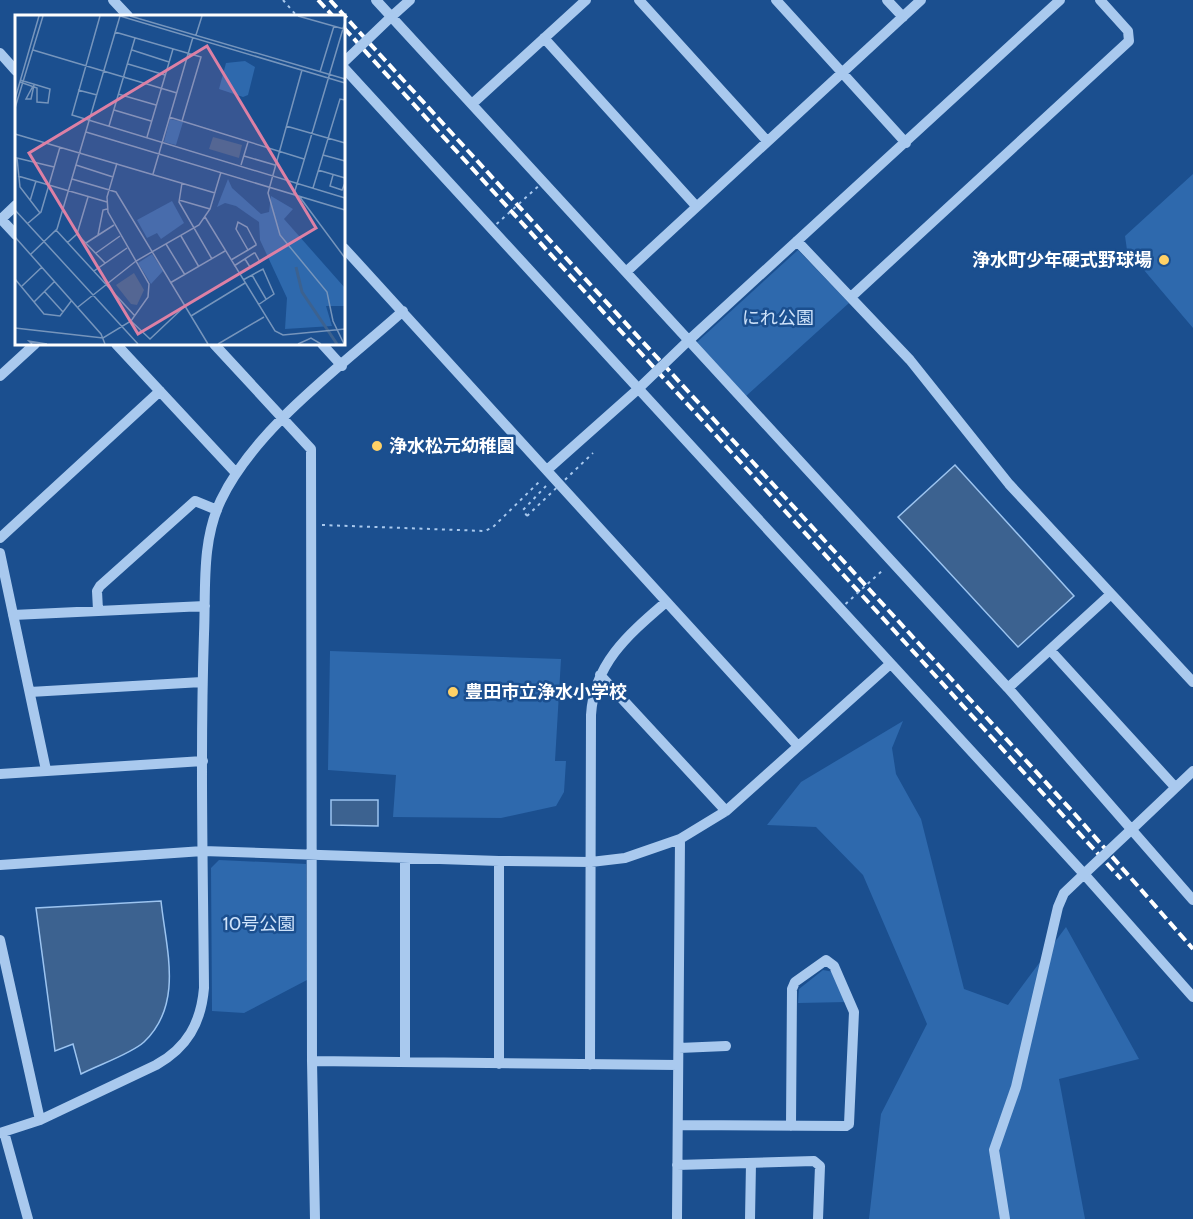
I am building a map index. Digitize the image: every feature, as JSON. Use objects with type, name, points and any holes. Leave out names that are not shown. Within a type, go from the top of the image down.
[{"type":"street","points":[[113,0],[127,15]]},
{"type":"street","points":[[376,0],[1008,688],[1133,828],[1193,900]]},
{"type":"street","points":[[345,61],[410,0]]},
{"type":"street","points":[[472,104],[586,0]]},
{"type":"street","points":[[639,0],[767,141]]},
{"type":"street","points":[[776,0],[906,143]]},
{"type":"street","points":[[887,0],[903,17]]},
{"type":"street","points":[[626,272],[921,0]]},
{"type":"street","points":[[544,475],[1060,0]]},
{"type":"street","points":[[851,297],[1129,41],[1128,31],[1100,0]]},
{"type":"street","points":[[544,38],[696,206]]},
{"type":"street","points":[[0,53],[15,70]]},
{"type":"street","points":[[345,69],[889,665],[1084,874],[1190,983],[1193,997]]},
{"type":"street","points":[[15,206],[0,219],[15,234]]},
{"type":"street","points":[[797,241],[910,360],[1009,484],[1193,682]]},
{"type":"street","points":[[345,249],[403,311],[544,475],[666,602],[798,746]]},
{"type":"street","points":[[28,1219],[2,1132],[40,1120],[173,1056],[189,1038],[203,1005],[202,682],[205,555],[217,510],[236,473],[283,419],[403,311]]},
{"type":"street","points":[[0,376],[34,345]]},
{"type":"street","points":[[117,345],[236,473]]},
{"type":"street","points":[[215,345],[311,449],[312,1060],[315,1219]]},
{"type":"street","points":[[323,345],[342,366]]},
{"type":"street","points":[[0,538],[160,391]]},
{"type":"street","points":[[98,610],[97,591],[100,586],[195,501],[217,510]]},
{"type":"street","points":[[0,553],[46,770]]},
{"type":"street","points":[[1008,688],[1111,594]]},
{"type":"street","points":[[591,1065],[591,715],[594,690],[600,675],[620,644],[666,602]]},
{"type":"street","points":[[13,615],[205,606]]},
{"type":"street","points":[[1050,650],[1175,787]]},
{"type":"street","points":[[0,865],[203,851],[405,859],[591,862],[634,855],[680,839],[726,811],[889,665]]},
{"type":"street","points":[[600,675],[726,811]]},
{"type":"street","points":[[30,692],[202,682]]},
{"type":"street","points":[[0,774],[203,761]]},
{"type":"street","points":[[1005,1219],[994,1150],[1016,1087],[1058,907],[1064,893],[1193,771]]},
{"type":"street","points":[[677,1219],[680,839]]},
{"type":"street","points":[[405,859],[405,1062]]},
{"type":"street","points":[[499,861],[499,1064]]},
{"type":"street","points":[[0,940],[40,1120]]},
{"type":"street","points":[[678,1125],[791,1126],[846,1126],[852,1120],[854,1012],[834,966],[826,960],[795,982],[792,989],[791,1126]]},
{"type":"street","points":[[679,1048],[726,1046]]},
{"type":"street","points":[[312,1060],[678,1065]]},
{"type":"street","points":[[677,1165],[814,1161],[819,1163],[818,1219]]},
{"type":"street","points":[[750,1219],[751,1163]]},
{"type":"path","points":[[283,0],[296,15]]},
{"type":"path","points":[[491,229],[542,183]]},
{"type":"path","points":[[546,486],[523,510],[527,516],[593,453]]},
{"type":"path","points":[[311,525],[485,531],[494,527],[544,475]]},
{"type":"path","points":[[840,609],[884,569]]},
{"type":"green space","name":"浄水町少年硬式野球場","points":[[1193,174],[1193,328],[1127,250],[1125,236]]},
{"type":"green space","name":"にれ公園","points":[[798,250],[849,303],[745,397],[696,343]]},
{"type":"green space","points":[[330,651],[561,659],[555,761],[566,761],[564,792],[556,806],[501,818],[393,817],[396,775],[328,770]]},
{"type":"green space","points":[[903,721],[892,748],[896,774],[921,819],[964,989],[1008,1005],[1066,927],[1139,1059],[1059,1079],[1085,1219],[869,1219],[881,1114],[927,1024],[863,875],[816,827],[767,825],[801,782]]},
{"type":"green space","name":"10号公園","points":[[219,860],[306,864],[307,980],[244,1013],[212,1011],[211,868]]},
{"type":"green space","points":[[823,970],[834,972],[847,1002],[798,1003],[799,989]]},
{"type":"shaded area","points":[[955,465],[1074,596],[1018,647],[898,517]]},
{"type":"shaded area","points":[[331,800],[378,800],[378,826],[331,825]]},
{"type":"shaded area","points":[[161,901],[169,975],[164,1011],[156,1027],[144,1042],[123,1055],[81,1074],[73,1044],[55,1051],[36,908]]},
{"type":"railway","points":[[318,0],[332,15]]},
{"type":"railway","points":[[330,0],[344,15]]},
{"type":"railway","points":[[345,16],[1073,812],[1193,949]]},
{"type":"railway","points":[[345,29],[1121,879]]},
{"type":"place","name":"浄水町少年硬式野球場","points":[[1164,260]]},
{"type":"place","name":"浄水松元幼稚園","points":[[377,446]]},
{"type":"place","name":"豊田市立浄水小学校","points":[[453,692]]}]
